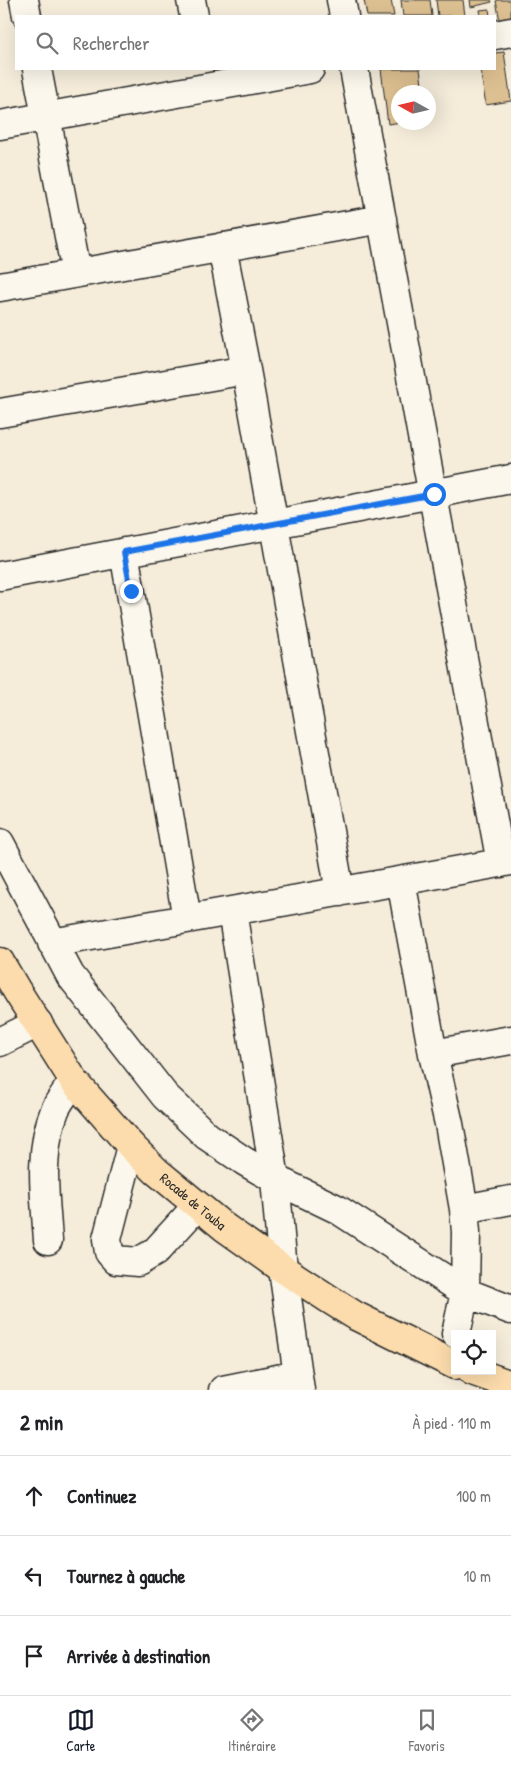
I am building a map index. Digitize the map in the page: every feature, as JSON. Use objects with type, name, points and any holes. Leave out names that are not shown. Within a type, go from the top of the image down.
[{"type":"main road","name":"Rocade de Touba","points":[[0,962],[74,1081],[131,1146],[156,1171],[197,1206],[283,1269],[356,1316],[451,1361]]},
{"type":"main road","name":"Rocade de Touba","points":[[485,1375],[511,1385]]},
{"type":"street","points":[[24,0],[27,15]]},
{"type":"street","points":[[191,0],[194,15]]},
{"type":"street","points":[[341,0],[344,15]]},
{"type":"street","points":[[496,35],[511,32]]},
{"type":"street","points":[[37,70],[76,273]]},
{"type":"street","points":[[0,125],[46,116],[205,78],[298,70]]},
{"type":"street","points":[[52,942],[506,862],[354,70]]},
{"type":"street","points":[[0,287],[382,219]]},
{"type":"street","points":[[222,248],[246,370],[340,892]]},
{"type":"street","points":[[0,413],[246,370]]},
{"type":"street","points":[[0,576],[511,479]]},
{"type":"street","points":[[124,552],[187,919]]},
{"type":"street","points":[[0,843],[70,975],[165,1096],[207,1136],[275,1179],[337,1209],[465,1292],[511,1310]]},
{"type":"street","points":[[401,881],[464,1209],[466,1232],[465,1292],[457,1330]]},
{"type":"street","points":[[223,1390],[298,1382],[283,1269],[275,1179],[232,911]]},
{"type":"street","points":[[0,1042],[38,1023]]},
{"type":"street","points":[[433,1054],[511,1040]]},
{"type":"street","points":[[48,1240],[43,1175],[44,1145],[55,1108],[74,1081]]},
{"type":"street","points":[[131,1146],[107,1239],[109,1252],[116,1260],[138,1262],[155,1252],[197,1206]]},
{"type":"street","points":[[464,1209],[511,1200]]},
{"type":"building","points":[[364,0],[391,0],[394,15],[367,15]]},
{"type":"building","points":[[401,0],[430,0],[432,15],[403,15]]},
{"type":"building","points":[[436,0],[463,0],[465,15],[438,15]]},
{"type":"building","points":[[470,0],[491,0],[492,2],[471,7]]},
{"type":"building","points":[[511,0],[511,19],[500,21],[496,1]]},
{"type":"building","points":[[489,9],[490,15],[481,15],[480,10]]},
{"type":"building","points":[[504,52],[511,101],[486,105],[480,70],[496,70],[496,53]]},
{"type":"building","points":[[381,70],[420,70],[422,85],[391,85],[391,124],[388,124]]},
{"type":"route","points":[[131,591],[124,552],[434,494]]}]
